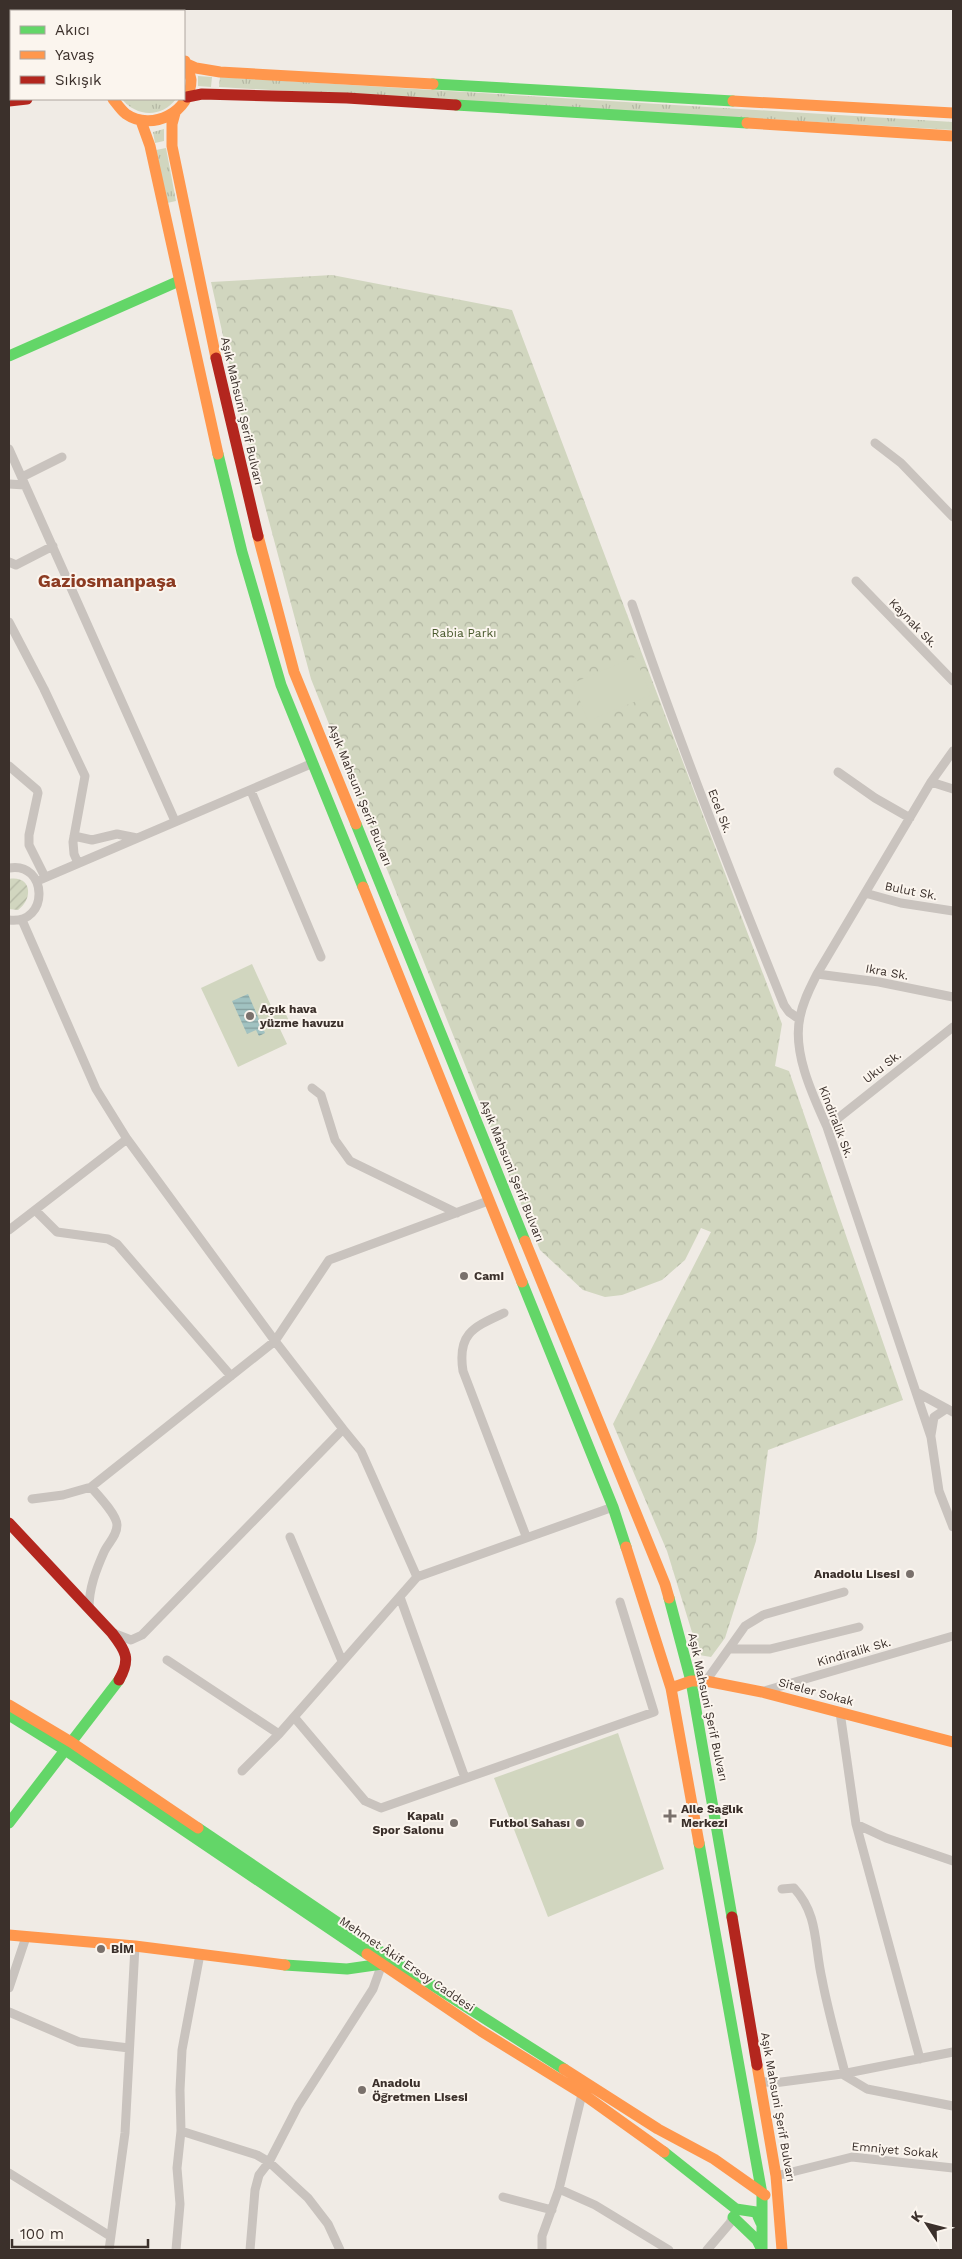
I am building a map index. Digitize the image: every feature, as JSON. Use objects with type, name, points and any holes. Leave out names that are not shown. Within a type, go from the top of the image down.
[{"type":"main road","points":[[185,61],[190,80],[185,100]]},
{"type":"main road","points":[[185,61],[196,68],[220,72],[953,113]]},
{"type":"main road","points":[[187,97],[202,94],[347,98],[953,136]]},
{"type":"main road","points":[[113,100],[126,115],[141,121],[158,121],[175,113],[185,100]]},
{"type":"main road","name":"Aşık Mahsuni Şerif Bulvarı","points":[[175,113],[172,124],[172,146],[222,390],[266,575],[294,672],[666,1584],[691,1681],[723,1855],[776,2176],[782,2250]]},
{"type":"main road","points":[[141,121],[150,146],[238,537],[261,624],[281,685],[613,1507],[671,1688],[762,2194],[762,2250]]},
{"type":"main road","points":[[9,356],[180,281]]},
{"type":"main road","points":[[9,1523],[112,1633],[125,1650],[126,1668],[116,1688],[68,1746],[9,1824]]},
{"type":"main road","name":"Siteler Sokak","points":[[671,1688],[691,1681],[762,1692],[953,1742]]},
{"type":"main road","name":"Mehmet Âkif Ersoy Caddesi","points":[[9,1704],[382,1964],[481,2031],[583,2094],[700,2179],[734,2213],[756,2212],[762,2225]]},
{"type":"main road","name":"Mehmet Âkif Ersoy Caddesi","points":[[9,1715],[68,1746],[393,1960],[658,2128],[714,2159],[762,2194],[779,2199]]},
{"type":"main road","points":[[9,1935],[135,1946],[272,1964],[347,1969],[382,1964]]},
{"type":"main road","points":[[734,2213],[757,2240],[762,2250]]},
{"type":"main road","points":[[762,2225],[773,2227],[780,2215]]},
{"type":"street","points":[[875,443],[901,463],[953,517]]},
{"type":"street","points":[[9,449],[175,821]]},
{"type":"street","points":[[9,484],[24,481],[62,456]]},
{"type":"street","points":[[9,562],[16,565],[52,546]]},
{"type":"street","name":"Kaynak Sk.","points":[[856,581],[953,682]]},
{"type":"street","name":"Ecel Sk.","points":[[632,604],[668,708],[726,863],[784,1005],[788,1012],[799,1019]]},
{"type":"street","points":[[9,622],[44,689],[85,776],[74,836],[74,854],[78,863]]},
{"type":"street","name":"Kindiralik Sk.","points":[[953,751],[910,818],[817,974],[799,1019],[800,1047],[808,1085],[827,1127],[916,1392],[931,1438],[939,1491],[953,1526]]},
{"type":"street","points":[[41,879],[313,763]]},
{"type":"street","points":[[9,766],[37,790],[38,793],[29,835],[29,845],[41,879],[37,905],[32,913],[22,920],[9,920]]},
{"type":"street","points":[[838,772],[875,798],[910,818]]},
{"type":"street","points":[[932,782],[953,789]]},
{"type":"street","points":[[250,791],[321,956]]},
{"type":"street","points":[[74,836],[92,840],[117,834],[137,838]]},
{"type":"street","points":[[9,868],[22,868],[41,879]]},
{"type":"street","name":"Bulut Sk.","points":[[865,894],[901,903],[953,911]]},
{"type":"street","points":[[22,920],[96,1089],[127,1139],[275,1341],[360,1450],[417,1577]]},
{"type":"street","name":"Ikra Sk.","points":[[817,974],[879,982],[953,997]]},
{"type":"street","name":"Uku Sk.","points":[[827,1127],[953,1027]]},
{"type":"street","points":[[312,1088],[322,1095],[335,1140],[350,1161],[457,1213]]},
{"type":"street","points":[[9,1230],[127,1139]]},
{"type":"street","points":[[32,1499],[63,1495],[91,1487],[275,1341],[329,1260],[488,1201]]},
{"type":"street","points":[[36,1211],[57,1232],[108,1238],[117,1244],[231,1376]]},
{"type":"street","points":[[504,1313],[477,1326],[463,1340],[460,1354],[463,1371],[526,1536]]},
{"type":"street","points":[[916,1392],[950,1411]]},
{"type":"street","points":[[931,1438],[934,1417],[950,1411]]},
{"type":"street","points":[[112,1633],[131,1640],[142,1635],[343,1429]]},
{"type":"street","points":[[89,1608],[89,1591],[104,1551],[115,1534],[117,1524],[115,1518],[91,1487]]},
{"type":"street","points":[[242,1771],[279,1734],[417,1577],[526,1536],[613,1507]]},
{"type":"street","points":[[290,1537],[342,1661]]},
{"type":"street","points":[[706,1682],[724,1653],[730,1649],[745,1626],[763,1615],[844,1592]]},
{"type":"street","points":[[400,1597],[464,1778]]},
{"type":"street","points":[[294,1717],[365,1801],[381,1808],[654,1712],[620,1602]]},
{"type":"street","points":[[730,1649],[770,1649],[859,1627]]},
{"type":"street","name":"Kindiralik Sk.","points":[[762,1692],[953,1636]]},
{"type":"street","points":[[167,1660],[279,1734]]},
{"type":"street","points":[[840,1712],[856,1824],[920,2059]]},
{"type":"street","points":[[856,1824],[886,1838],[953,1861]]},
{"type":"street","points":[[782,1889],[794,1888],[804,1900],[813,1918],[821,1978],[843,2074],[867,2089],[953,2106]]},
{"type":"street","points":[[9,1988],[26,1937]]},
{"type":"street","points":[[109,2250],[125,2133],[135,1946]]},
{"type":"street","points":[[176,2250],[180,2204],[177,2168],[182,2050],[200,1954]]},
{"type":"street","points":[[250,2250],[255,2190],[259,2175],[269,2162],[298,2106],[373,1989],[382,1964]]},
{"type":"street","points":[[9,2012],[79,2042],[129,2048]]},
{"type":"street","points":[[759,2080],[774,2083],[843,2074],[953,2052]]},
{"type":"street","points":[[542,2250],[542,2236],[559,2189],[570,2139],[583,2094],[583,2080]]},
{"type":"street","points":[[180,2131],[257,2155],[269,2162],[308,2198],[328,2224],[340,2250]]},
{"type":"street","name":"Emniyet Sokak","points":[[776,2176],[852,2157],[953,2168]]},
{"type":"street","points":[[9,2173],[110,2236]]},
{"type":"street","points":[[559,2189],[595,2205],[669,2250]]},
{"type":"street","points":[[503,2196],[552,2210]]},
{"type":"street","points":[[708,2250],[730,2224],[734,2213]]},
{"type":"green space","points":[[198,76],[212,77],[211,87],[198,86]]},
{"type":"green space","points":[[220,77],[953,122],[953,130],[219,87]]},
{"type":"green space","points":[[123,100],[175,100],[164,110],[149,113],[134,109]]},
{"type":"green space","points":[[164,129],[164,141],[155,143],[153,132]]},
{"type":"green space","points":[[166,148],[176,201],[167,203],[156,150]]},
{"type":"green space","name":"Rabia Parkı","points":[[332,275],[512,310],[782,1024],[775,1066],[789,1071],[903,1400],[768,1450],[756,1541],[725,1638],[711,1657],[699,1655],[667,1551],[613,1424],[711,1232],[701,1228],[685,1260],[662,1280],[622,1295],[605,1297],[583,1290],[540,1250],[311,679],[241,416],[211,282]]},
{"type":"green space","points":[[635,657],[651,695],[588,721],[573,683]]},
{"type":"green space","points":[[9,879],[22,880],[28,888],[26,900],[18,910],[9,909]]},
{"type":"green space","name":"Açık hava yüzme havuzu","points":[[252,964],[272,1008],[281,1004],[290,1023],[280,1029],[287,1044],[238,1067],[201,988]]},
{"type":"green space","name":"Futbol Sahası","points":[[618,1733],[664,1869],[548,1917],[494,1778]]},
{"type":"water","name":"Açık hava yüzme havuzu","points":[[248,994],[265,1033],[259,1036],[256,1030],[247,1034],[232,1001]]},
{"type":"traffic: fast","points":[[433,84],[733,101]]},
{"type":"traffic: fast","points":[[456,105],[747,123]]},
{"type":"traffic: fast","points":[[9,356],[179,281]]},
{"type":"traffic: fast","points":[[218,454],[242,552],[281,685],[363,887]]},
{"type":"traffic: fast","points":[[356,824],[525,1241]]},
{"type":"traffic: fast","points":[[522,1282],[613,1507],[626,1547]]},
{"type":"traffic: fast","points":[[669,1598],[691,1681],[732,1917]]},
{"type":"traffic: fast","points":[[9,1823],[119,1680]]},
{"type":"traffic: fast","points":[[9,1715],[65,1750],[367,1954]]},
{"type":"traffic: fast","points":[[198,1828],[393,1960],[564,2069]]},
{"type":"traffic: fast","points":[[699,1843],[762,2194],[762,2250]]},
{"type":"traffic: fast","points":[[285,1965],[347,1969],[382,1964]]},
{"type":"traffic: fast","points":[[664,2152],[736,2209],[756,2212],[761,2223]]},
{"type":"traffic: fast","points":[[733,2217],[757,2240],[762,2250]]},
{"type":"traffic: slow","points":[[114,100],[126,114],[136,119],[158,120],[168,116],[185,101],[189,91],[191,80],[185,61]]},
{"type":"traffic: slow","points":[[187,64],[196,68],[220,72],[433,84]]},
{"type":"traffic: slow","points":[[733,101],[953,113]]},
{"type":"traffic: slow","points":[[175,113],[172,124],[172,146],[216,358]]},
{"type":"traffic: slow","points":[[141,121],[150,146],[218,454]]},
{"type":"traffic: slow","points":[[747,123],[953,136]]},
{"type":"traffic: slow","points":[[258,536],[294,672],[356,824]]},
{"type":"traffic: slow","points":[[363,887],[522,1282]]},
{"type":"traffic: slow","points":[[525,1241],[665,1584],[669,1598]]},
{"type":"traffic: slow","points":[[626,1547],[671,1688],[699,1843]]},
{"type":"traffic: slow","points":[[671,1688],[691,1681],[706,1681],[762,1692],[953,1742]]},
{"type":"traffic: slow","points":[[9,1705],[71,1742],[198,1828]]},
{"type":"traffic: slow","points":[[9,1935],[135,1946],[285,1965]]},
{"type":"traffic: slow","points":[[367,1954],[481,2031],[583,2094],[664,2152]]},
{"type":"traffic: slow","points":[[757,2065],[776,2176],[782,2250]]},
{"type":"traffic: slow","points":[[564,2069],[658,2129],[714,2159],[765,2195]]},
{"type":"traffic: jam","points":[[187,97],[202,94],[347,98],[456,105]]},
{"type":"traffic: jam","points":[[9,101],[18,100]]},
{"type":"traffic: jam","points":[[216,358],[258,536]]},
{"type":"traffic: jam","points":[[9,1523],[117,1639],[124,1650],[126,1661],[119,1680]]},
{"type":"traffic: jam","points":[[732,1917],[757,2065]]},
{"type":"place","name":"Açık hava yüzme havuzu","points":[[250,1016]]},
{"type":"place","name":"Cami","points":[[464,1276]]},
{"type":"place","name":"Anadolu Lisesi","points":[[910,1574]]},
{"type":"place","name":"Aile Sağlık Merkezi","points":[[670,1816]]},
{"type":"place","name":"Kapalı Spor Salonu","points":[[454,1823]]},
{"type":"place","name":"Futbol Sahası","points":[[580,1823]]},
{"type":"place","name":"BİM","points":[[101,1949]]},
{"type":"place","name":"Anadolu Öğretmen Lisesi","points":[[362,2090]]},
{"type":"district","name":"Gaziosmanpaşa","points":[[107,580]]}]
